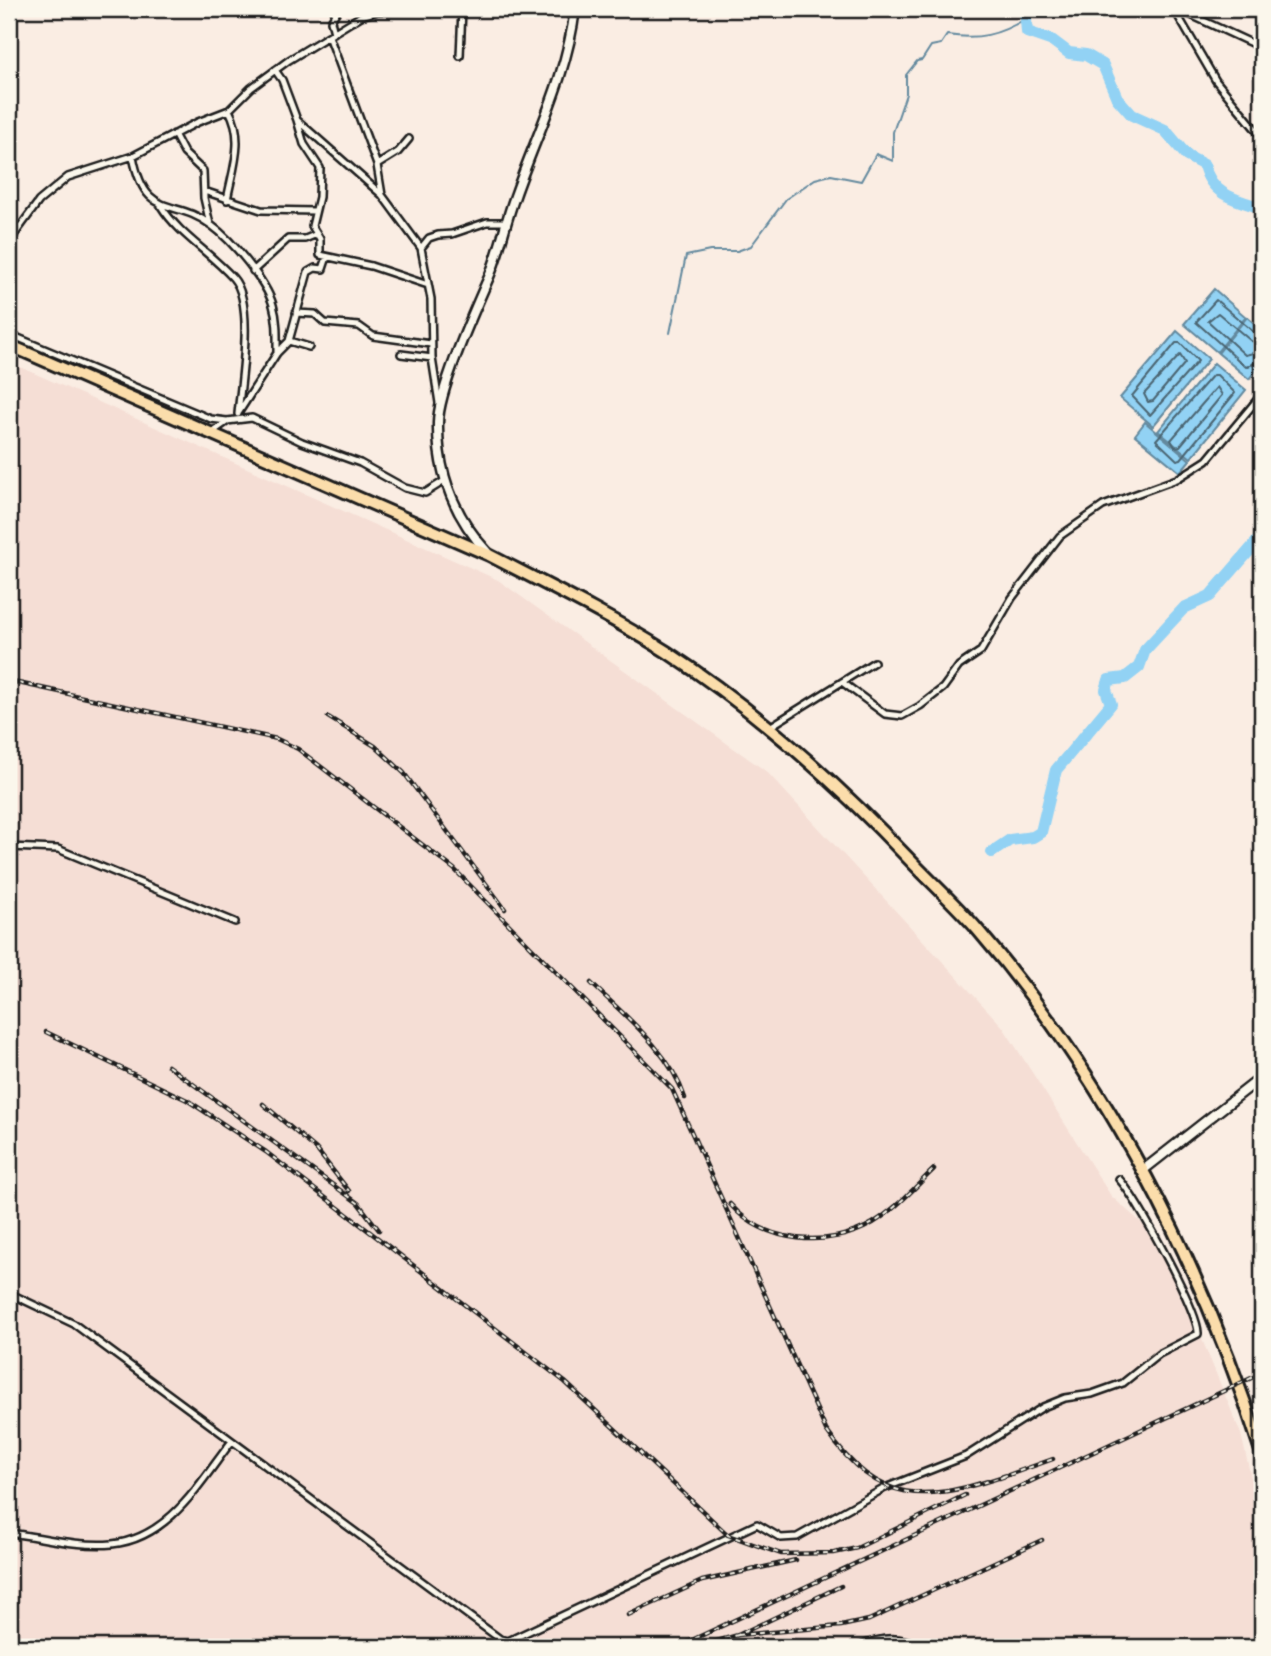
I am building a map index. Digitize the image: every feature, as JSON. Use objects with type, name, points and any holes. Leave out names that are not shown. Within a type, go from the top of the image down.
[{"type":"highway","points":[[9,345],[489,555],[669,654],[828,777],[977,929],[1061,1038],[1142,1171],[1208,1306],[1262,1454]]},
{"type":"street","points":[[338,9],[331,20],[331,34],[377,165],[382,195]]},
{"type":"street","points":[[9,242],[39,201],[68,177],[133,156],[174,134],[229,110],[275,70],[361,16],[378,12],[461,9],[460,56]]},
{"type":"street","points":[[440,406],[496,260],[507,222],[566,61],[575,9]]},
{"type":"street","points":[[1176,9],[1262,48]]},
{"type":"street","points":[[1176,9],[1216,81],[1262,137]]},
{"type":"street","points":[[275,70],[282,80],[304,144],[320,168],[319,197],[312,226],[320,239],[320,255],[371,266],[428,285]]},
{"type":"street","points":[[227,200],[239,140],[238,127],[229,110]]},
{"type":"street","points":[[297,120],[382,195],[421,248],[428,285],[432,358],[440,406],[439,442],[446,480],[465,528],[489,555]]},
{"type":"street","points":[[174,134],[184,153],[203,171],[210,224]]},
{"type":"street","points":[[377,165],[398,152],[409,139]]},
{"type":"street","points":[[133,156],[141,186],[161,206],[172,223],[232,276],[243,297],[238,414]]},
{"type":"street","points":[[204,191],[261,210],[315,211]]},
{"type":"street","points":[[161,206],[210,224],[253,271],[272,302],[277,353]]},
{"type":"street","points":[[421,248],[429,238],[438,235],[453,234],[487,222],[507,222]]},
{"type":"street","points":[[253,271],[288,239],[305,239],[317,234]]},
{"type":"street","points":[[211,433],[238,414],[277,353],[289,341],[308,272],[315,268],[323,270],[327,257]]},
{"type":"street","points":[[296,313],[316,314],[325,323],[359,326],[373,336],[431,344]]},
{"type":"street","points":[[9,334],[211,419],[227,421],[252,418],[302,442],[360,463],[405,488],[425,493],[446,480]]},
{"type":"street","points":[[289,341],[309,347]]},
{"type":"street","points":[[401,354],[432,358]]},
{"type":"street","points":[[842,682],[885,714],[902,716],[920,706],[943,688],[959,666],[981,651],[1012,598],[1060,536],[1103,506],[1177,479],[1207,460],[1219,442],[1262,394]]},
{"type":"street","points":[[768,728],[874,662]]},
{"type":"street","points":[[9,847],[58,849],[235,922]]},
{"type":"street","points":[[1142,1171],[1262,1077]]},
{"type":"street","points":[[9,1293],[74,1324],[500,1639],[513,1640],[757,1524],[781,1538],[797,1537],[885,1488],[965,1456],[1043,1407],[1065,1398],[1092,1394],[1123,1383],[1159,1354],[1198,1334],[1190,1306],[1158,1239],[1119,1179]]},
{"type":"street","points":[[9,1533],[96,1544],[114,1544],[140,1536],[178,1511],[232,1441]]},
{"type":"street","points":[[858,1647],[890,1637],[906,1639],[925,1647]]},
{"type":"shaded area","points":[[9,362],[498,580],[767,772],[1003,1027],[1111,1196],[1161,1240],[1241,1434],[1262,1525],[1262,1647],[9,1647]]},
{"type":"water","points":[[1214,289],[1246,317],[1217,352],[1184,324]]},
{"type":"water","points":[[1247,317],[1262,330],[1262,363],[1249,379],[1218,353]]},
{"type":"water","points":[[1177,331],[1209,359],[1153,426],[1120,398]]},
{"type":"water","points":[[1214,363],[1246,390],[1191,458],[1158,431]]},
{"type":"water","points":[[1145,422],[1190,460],[1180,472],[1135,435]]},
{"type":"waterway","points":[[1025,9],[1027,32],[1053,41],[1069,53],[1086,55],[1103,65],[1117,98],[1132,115],[1165,130],[1187,156],[1204,165],[1207,175],[1219,190],[1234,199],[1262,208]]},
{"type":"waterway","points":[[670,333],[686,256],[710,251],[737,251],[751,246],[786,199],[815,179],[831,175],[861,181],[876,154],[893,161],[893,132],[906,94],[906,75],[917,61],[922,60],[931,46],[941,44],[947,35],[988,35],[1025,19]]},
{"type":"waterway","points":[[992,852],[1010,840],[1033,837],[1041,832],[1056,770],[1111,704],[1106,690],[1109,680],[1125,678],[1139,667],[1145,650],[1184,608],[1210,596],[1262,536]]},
{"type":"railway","points":[[9,681],[277,739],[298,749],[454,869],[672,1089],[826,1430],[846,1455],[865,1473],[885,1485],[906,1492],[952,1490],[1007,1475]]},
{"type":"railway","points":[[328,717],[375,746],[404,773],[505,909]]},
{"type":"railway","points":[[591,983],[657,1049],[678,1081],[685,1098]]},
{"type":"railway","points":[[46,1032],[187,1100],[266,1152],[565,1382],[728,1535],[781,1554],[834,1553],[857,1548],[965,1495]]},
{"type":"railway","points":[[168,1066],[358,1203],[379,1230]]},
{"type":"railway","points":[[263,1104],[316,1149],[349,1191]]},
{"type":"railway","points":[[730,1204],[760,1228],[779,1234],[817,1239],[837,1237],[873,1223],[897,1205],[934,1169]]},
{"type":"railway","points":[[677,1647],[1262,1373]]},
{"type":"railway","points":[[1000,1478],[1053,1459]]},
{"type":"railway","points":[[738,1635],[841,1626],[869,1620],[1042,1540]]},
{"type":"railway","points":[[628,1615],[702,1581],[796,1560]]},
{"type":"railway","points":[[696,1647],[738,1635],[841,1586]]}]
